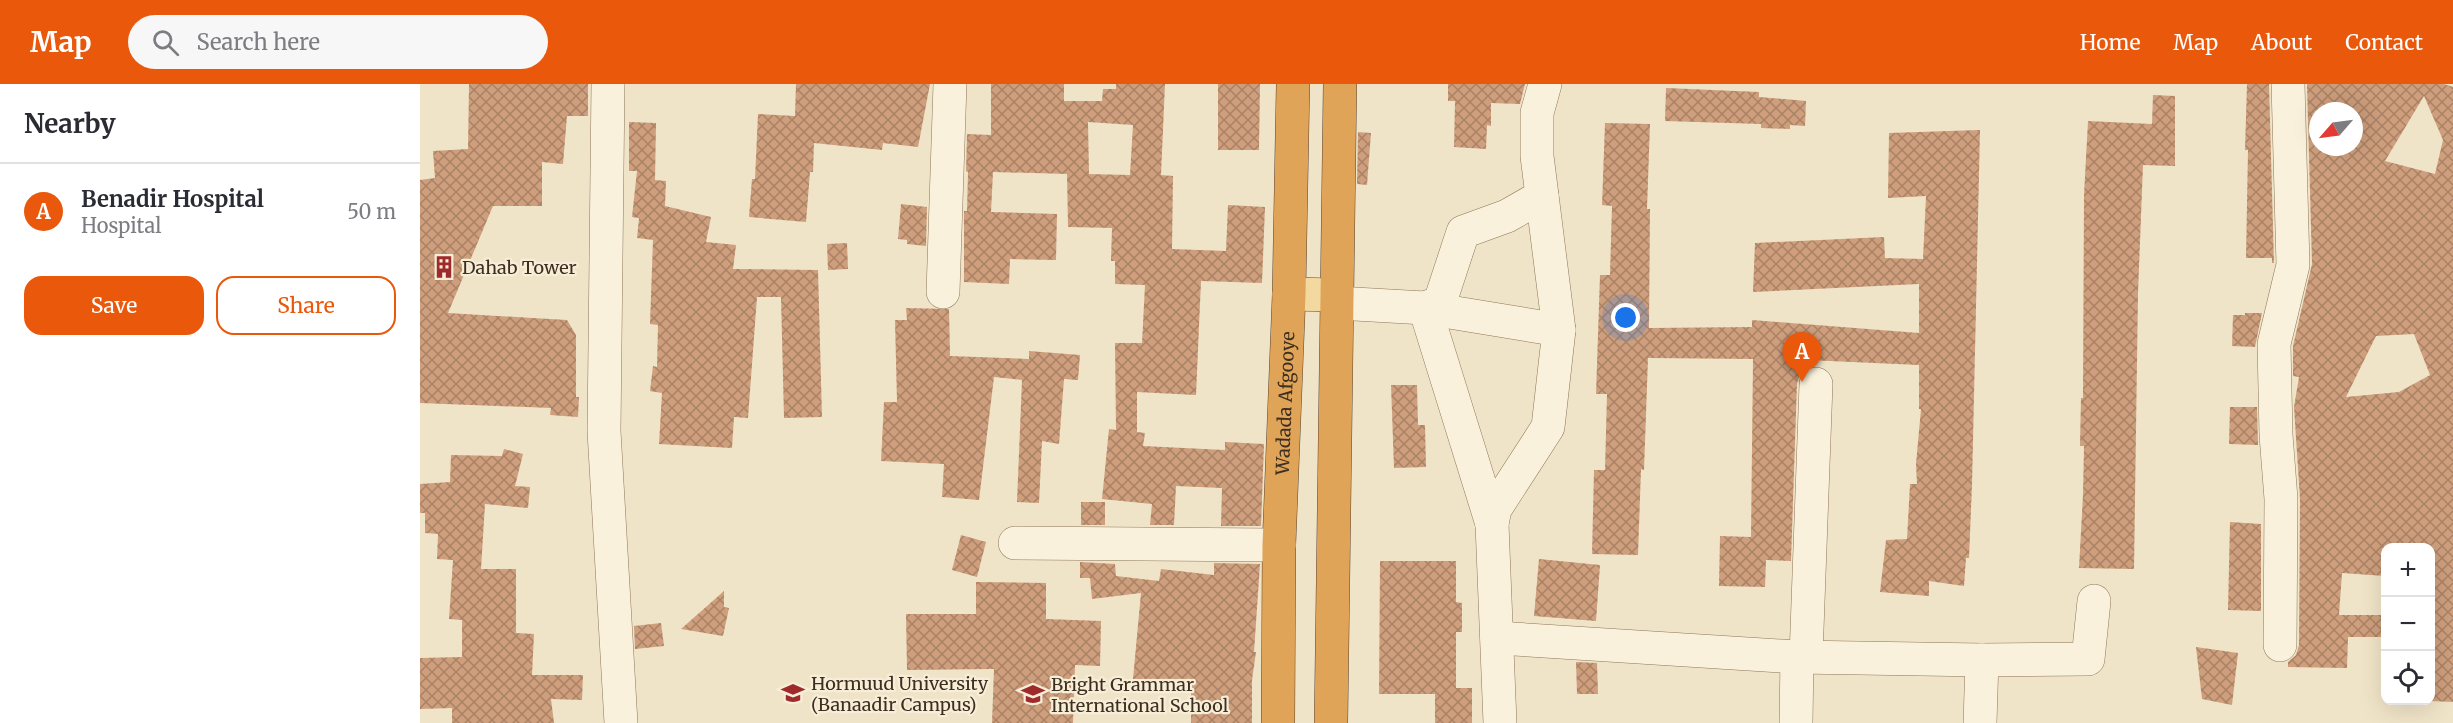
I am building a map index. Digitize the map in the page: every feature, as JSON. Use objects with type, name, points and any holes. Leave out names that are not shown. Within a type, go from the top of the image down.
[{"type":"highway","name":"Wadada Afgooye","points":[[1278,723],[1279,545],[1289,294],[1293,84]]},
{"type":"highway","points":[[1331,723],[1340,84]]},
{"type":"main road","points":[[1289,294],[1337,299]]},
{"type":"street","points":[[608,84],[604,431],[621,723]]},
{"type":"street","points":[[943,292],[951,84]]},
{"type":"street","points":[[1500,723],[1492,524],[1495,509],[1548,427],[1559,330],[1537,156],[1538,113],[1545,84]]},
{"type":"street","points":[[2280,645],[2281,499],[2276,435],[2274,344],[2293,265],[2288,84]]},
{"type":"street","points":[[1425,308],[1440,302],[1463,232],[1507,216],[1542,196]]},
{"type":"street","points":[[1337,299],[1425,308],[1559,330]]},
{"type":"street","points":[[1425,308],[1492,524]]},
{"type":"street","points":[[1796,723],[1802,657],[1816,384]]},
{"type":"street","points":[[1015,543],[1279,545]]},
{"type":"street","points":[[1497,638],[1802,657],[1982,660],[2088,658],[2094,601]]},
{"type":"street","points":[[1980,723],[1982,660]]},
{"type":"building","name":"Dahab Tower","points":[[469,84],[588,84],[588,116],[567,116],[563,164],[542,162],[542,206],[493,206],[448,313],[567,320],[576,335],[578,417],[550,415],[551,408],[420,403],[420,180],[435,178],[433,151],[468,149]]},
{"type":"building","points":[[796,84],[930,84],[918,147],[883,143],[882,150],[814,143],[813,172],[810,172],[806,222],[749,217],[752,179],[755,179],[758,114],[795,116]]},
{"type":"building","points":[[991,84],[1064,84],[1064,101],[1102,101],[1103,89],[1116,89],[1116,84],[1165,84],[1161,175],[1173,176],[1172,249],[1226,251],[1228,205],[1265,207],[1262,283],[1201,281],[1196,395],[1137,392],[1137,432],[1145,433],[1143,446],[1225,450],[1225,442],[1264,444],[1261,526],[1221,526],[1222,488],[1176,486],[1174,525],[1150,525],[1152,504],[1102,499],[1109,429],[1116,430],[1115,343],[1142,343],[1145,285],[1115,284],[1115,261],[1111,261],[1112,228],[1068,227],[1067,174],[993,172],[991,212],[1057,214],[1056,260],[1010,259],[1009,284],[964,282],[967,134],[991,135]],"holes":[[[1088,122],[1133,125],[1130,175],[1089,174]]]},
{"type":"building","points":[[1218,84],[1260,84],[1259,150],[1218,150]]},
{"type":"building","points":[[1448,84],[1525,84],[1520,104],[1491,103],[1491,126],[1487,125],[1486,149],[1454,147],[1455,101],[1448,101]]},
{"type":"building","points":[[2247,84],[2269,84],[2274,263],[2272,263],[2272,258],[2246,258]]},
{"type":"building","points":[[2307,84],[2444,84],[2453,87],[2453,702],[2435,701],[2435,543],[2381,543],[2381,576],[2342,573],[2339,615],[2381,615],[2381,637],[2348,637],[2347,668],[2288,667],[2288,662],[2296,655],[2299,645],[2300,499],[2294,407],[2299,377],[2293,376],[2293,346],[2312,264],[2309,156]],"holes":[[[2424,96],[2443,140],[2435,174],[2385,161]],[[2414,334],[2430,375],[2399,392],[2346,397],[2376,336]]]},
{"type":"building","points":[[1666,88],[1759,92],[1759,97],[1806,101],[1805,126],[1790,125],[1790,129],[1761,128],[1761,124],[1665,121]]},
{"type":"building","points":[[2153,95],[2175,96],[2175,166],[2143,165],[2138,293],[2134,569],[2079,568],[2084,446],[2080,446],[2081,398],[2083,398],[2084,195],[2088,121],[2152,124]]},
{"type":"building","points":[[629,122],[656,123],[655,180],[666,181],[665,206],[711,217],[706,242],[736,245],[733,269],[818,270],[822,417],[784,418],[781,297],[757,297],[748,418],[734,417],[732,448],[659,444],[662,393],[650,391],[653,366],[657,367],[658,325],[650,324],[653,240],[637,238],[639,218],[632,217],[637,171],[629,171]]},
{"type":"building","points":[[1605,123],[1650,124],[1647,209],[1650,209],[1649,328],[1752,327],[1752,320],[1919,333],[1919,284],[1753,292],[1755,243],[1884,237],[1885,258],[1923,259],[1926,196],[1888,198],[1889,133],[1980,130],[1972,485],[1969,558],[1966,558],[1964,586],[1929,581],[1929,596],[1880,592],[1886,540],[1907,539],[1910,484],[1917,484],[1916,464],[1921,409],[1919,409],[1919,365],[1807,360],[1806,368],[1797,383],[1791,561],[1766,560],[1765,587],[1719,586],[1720,536],[1751,537],[1753,359],[1648,358],[1638,555],[1592,554],[1594,470],[1605,470],[1607,394],[1596,394],[1600,275],[1610,275],[1612,206],[1602,205]]},
{"type":"building","points":[[1358,132],[1371,133],[1367,185],[1357,184]]},
{"type":"building","points":[[901,204],[927,207],[926,246],[907,244],[907,240],[898,239]]},
{"type":"building","points":[[847,243],[848,269],[828,270],[827,244]]},
{"type":"building","points":[[906,308],[949,309],[950,356],[1029,359],[1029,351],[1080,355],[1078,380],[1064,379],[1059,444],[1042,441],[1039,503],[1017,502],[1022,380],[994,377],[979,500],[942,497],[944,464],[881,461],[884,402],[897,402],[895,320],[907,320]]},
{"type":"building","points":[[2245,313],[2262,313],[2255,347],[2232,346],[2233,315],[2245,315]]},
{"type":"building","points":[[1391,385],[1417,385],[1418,425],[1425,425],[1426,467],[1394,468]]},
{"type":"building","points":[[2230,407],[2257,407],[2258,445],[2229,444]]},
{"type":"building","points":[[504,449],[523,454],[515,486],[530,487],[528,508],[485,504],[481,569],[516,569],[516,633],[534,634],[532,675],[583,675],[582,700],[551,699],[554,723],[452,723],[452,708],[420,709],[420,658],[462,657],[462,620],[449,619],[453,560],[437,559],[438,534],[425,533],[425,513],[420,513],[420,484],[450,482],[451,455],[502,456]]},
{"type":"building","points":[[1081,502],[1105,502],[1105,525],[1081,525]]},
{"type":"building","points":[[2230,522],[2261,524],[2261,611],[2228,610]]},
{"type":"building","points":[[961,535],[986,542],[977,577],[952,570]]},
{"type":"building","points":[[1539,559],[1600,565],[1596,621],[1534,616]]},
{"type":"building","points":[[1380,561],[1456,561],[1456,602],[1462,603],[1462,632],[1456,632],[1456,688],[1472,688],[1472,723],[1435,723],[1435,694],[1379,694]]},
{"type":"building","points":[[1080,562],[1115,564],[1116,576],[1159,581],[1161,569],[1214,575],[1214,563],[1260,564],[1254,652],[1256,652],[1252,680],[1252,723],[1191,723],[1191,679],[1133,679],[1141,593],[1092,599],[1090,578],[1080,578]]},
{"type":"building","points":[[976,582],[1046,583],[1046,619],[1101,621],[1100,666],[1075,665],[1073,723],[992,723],[994,669],[907,670],[906,614],[976,614]]},
{"type":"building","points":[[724,591],[724,607],[729,608],[723,636],[681,629]]},
{"type":"building","points":[[661,623],[664,646],[635,649],[634,626]]},
{"type":"building","points":[[2196,647],[2238,653],[2232,705],[2202,699]]},
{"type":"building","points":[[1576,662],[1597,663],[1598,694],[1577,694]]},
{"type":"place","name":"Dahab Tower","points":[[444,267]]},
{"type":"place","name":"Benadir Hospital","points":[[1802,382]]},
{"type":"place","name":"Hormuud University (Banaadir Campus)","points":[[793,693]]},
{"type":"place","name":"Bright Grammar International School","points":[[1033,694]]}]
